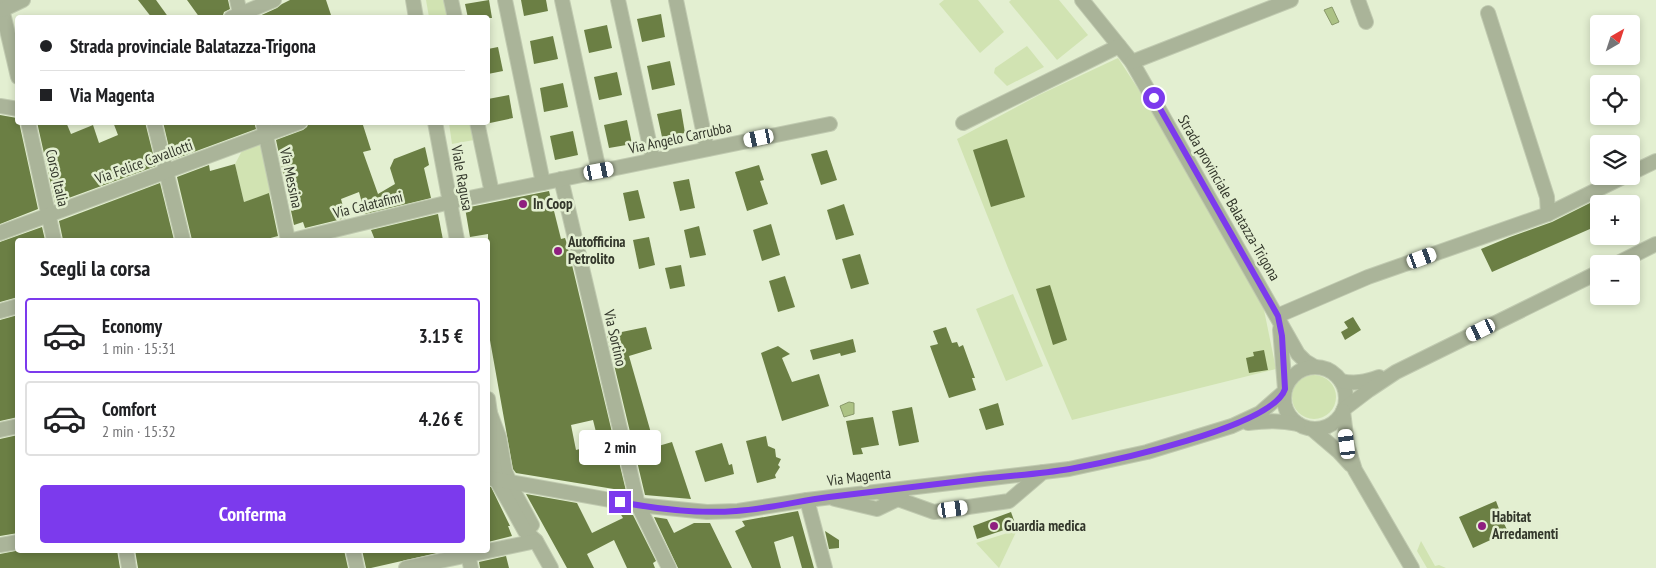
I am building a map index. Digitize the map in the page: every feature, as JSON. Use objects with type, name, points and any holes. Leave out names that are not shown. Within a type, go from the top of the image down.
[{"type":"street","points":[[15,64],[1,5],[23,0]]},
{"type":"street","points":[[238,12],[274,0]]},
{"type":"street","points":[[413,0],[416,15]]},
{"type":"street","points":[[451,0],[454,15]]},
{"type":"street","points":[[505,0],[543,183]]},
{"type":"street","points":[[562,0],[599,171]]},
{"type":"street","points":[[618,0],[653,160]]},
{"type":"street","points":[[676,0],[707,149]]},
{"type":"street","name":"Strada provinciale Balatazza-Trigona","points":[[1082,0],[1132,62],[1298,354],[1315,367]]},
{"type":"street","points":[[1132,62],[1291,0]]},
{"type":"street","points":[[1358,0],[1366,22]]},
{"type":"street","points":[[1488,13],[1547,197],[1548,214]]},
{"type":"street","points":[[963,123],[1119,46]]},
{"type":"street","points":[[0,106],[15,108]]},
{"type":"street","name":"Via Angelo Carrubba","points":[[450,202],[830,124]]},
{"type":"street","name":"Corso Italia","points":[[29,125],[54,238]]},
{"type":"street","points":[[155,125],[183,238]]},
{"type":"street","name":"Via Felice Cavallotti","points":[[0,233],[166,171],[264,129],[285,125]]},
{"type":"street","name":"Viale Ragusa","points":[[436,125],[457,238]]},
{"type":"street","points":[[478,125],[492,193]]},
{"type":"street","name":"Via Messina","points":[[264,129],[288,238]]},
{"type":"street","points":[[1640,169],[1656,161]]},
{"type":"street","name":"Via Sortino","points":[[561,179],[638,505],[669,568]]},
{"type":"street","points":[[1298,424],[1291,418],[1284,402],[1282,336],[1278,316],[1368,277],[1548,214],[1607,185]]},
{"type":"street","name":"Via Calatafimi","points":[[301,238],[450,202]]},
{"type":"street","points":[[1634,255],[1656,244]]},
{"type":"street","points":[[1312,429],[1327,427],[1334,423],[1344,410],[1396,372],[1590,276]]},
{"type":"street","points":[[0,311],[15,307]]},
{"type":"street","points":[[1232,426],[1260,413],[1284,390],[1287,382],[1296,373],[1308,367],[1330,370],[1341,381],[1346,394],[1344,410],[1347,444],[1355,470]]},
{"type":"street","points":[[1341,381],[1361,383],[1396,372]]},
{"type":"street","points":[[490,409],[499,437],[505,471],[498,480],[535,530],[536,541],[551,568]]},
{"type":"street","points":[[1232,426],[1267,420],[1283,421],[1312,429],[1339,452],[1355,470],[1412,568]]},
{"type":"street","name":"Via Magenta","points":[[498,480],[638,505],[707,512],[738,511],[830,497],[1069,469],[1147,452],[1232,426]]},
{"type":"street","points":[[0,430],[15,427]]},
{"type":"street","points":[[876,492],[934,512],[1009,502],[1043,472]]},
{"type":"street","points":[[830,497],[878,509],[924,486]]},
{"type":"street","points":[[807,500],[825,568]]},
{"type":"street","points":[[406,568],[469,561],[536,541]]},
{"type":"street","points":[[0,545],[15,542]]},
{"type":"street","points":[[126,553],[129,568]]},
{"type":"street","points":[[354,553],[357,568]]},
{"type":"shaded area","points":[[426,0],[444,0],[448,15],[429,15]]},
{"type":"shaded area","points":[[944,0],[978,0],[1004,32],[980,53],[939,4]]},
{"type":"shaded area","points":[[1011,0],[1059,0],[1088,35],[1057,60],[1009,2]]},
{"type":"shaded area","points":[[1332,7],[1339,22],[1332,25],[1324,10]]},
{"type":"shaded area","points":[[1027,46],[1044,67],[1007,86],[994,73],[995,68]]},
{"type":"shaded area","points":[[1118,58],[1148,104],[1262,300],[1276,369],[1072,420],[1008,268],[957,139],[1039,95]]},
{"type":"shaded area","points":[[449,125],[470,125],[474,140],[452,144]]},
{"type":"shaded area","points":[[261,143],[271,193],[244,202],[235,164],[243,149]]},
{"type":"shaded area","points":[[1013,294],[1043,366],[1006,381],[976,309]]},
{"type":"shaded area","points":[[1310,375],[1318,375],[1330,381],[1336,397],[1330,413],[1318,419],[1310,419],[1298,413],[1292,401],[1292,393],[1298,381]]},
{"type":"shaded area","points":[[849,402],[854,403],[854,414],[844,417],[840,406]]},
{"type":"shaded area","points":[[1017,530],[999,568],[976,543]]},
{"type":"shaded area","points":[[1421,541],[1435,566],[1439,565],[1446,568],[1427,568],[1417,551]]},
{"type":"building","points":[[138,0],[156,0],[167,15],[150,15]]},
{"type":"building","points":[[187,0],[228,0],[230,9],[224,12],[223,15],[198,15]]},
{"type":"building","points":[[290,0],[326,0],[331,15],[262,15]]},
{"type":"building","points":[[489,0],[492,18],[490,18],[490,15],[467,15],[465,4]]},
{"type":"building","points":[[521,0],[546,0],[548,11],[524,16]]},
{"type":"building","points":[[661,14],[665,37],[642,42],[637,19]]},
{"type":"building","points":[[607,25],[612,48],[589,53],[584,30]]},
{"type":"building","points":[[553,36],[558,59],[534,64],[530,41]]},
{"type":"building","points":[[498,47],[503,71],[490,74],[490,49]]},
{"type":"building","points":[[670,61],[675,85],[652,90],[647,66]]},
{"type":"building","points":[[617,72],[622,95],[599,100],[594,77]]},
{"type":"building","points":[[563,83],[568,107],[544,112],[540,88]]},
{"type":"building","points":[[509,95],[513,118],[490,123],[490,99]]},
{"type":"building","points":[[681,109],[685,133],[662,137],[657,114]]},
{"type":"building","points":[[0,115],[15,118],[15,125],[20,125],[38,209],[0,224]]},
{"type":"building","points":[[627,120],[632,144],[609,148],[604,125]]},
{"type":"building","points":[[38,125],[67,125],[71,134],[93,125],[99,143],[118,135],[114,125],[146,125],[156,166],[55,203]]},
{"type":"building","points":[[164,125],[255,125],[256,129],[172,160]]},
{"type":"building","points":[[308,125],[363,125],[371,150],[363,152],[378,194],[395,184],[390,168],[394,159],[425,147],[429,165],[424,168],[431,198],[365,214],[359,192],[341,199],[346,218],[305,228],[303,222],[294,225],[276,140]]},
{"type":"building","points":[[573,131],[578,155],[555,160],[550,136]]},
{"type":"building","points":[[1007,139],[1025,197],[991,207],[973,150]]},
{"type":"building","points":[[827,150],[837,180],[821,185],[811,154]]},
{"type":"building","points":[[235,164],[244,202],[269,193],[278,236],[270,238],[192,238],[177,177],[209,165],[210,171]]},
{"type":"building","points":[[759,165],[764,180],[760,181],[768,204],[747,211],[735,172]]},
{"type":"building","points":[[689,179],[695,208],[680,211],[673,182]]},
{"type":"building","points":[[160,183],[174,238],[63,238],[59,221]]},
{"type":"building","points":[[638,190],[645,218],[629,221],[623,193]]},
{"type":"building","points":[[549,191],[561,239],[565,238],[567,244],[626,491],[516,473],[513,469],[490,340],[490,238],[488,238],[488,234],[470,237],[465,208]],"holes":[[[593,420],[599,444],[576,450],[571,425]]]},
{"type":"building","points":[[1590,203],[1590,229],[1492,272],[1481,249],[1552,222]]},
{"type":"building","points":[[844,204],[854,235],[836,240],[827,210]]},
{"type":"building","points":[[438,214],[443,238],[374,238],[371,230]]},
{"type":"building","points":[[771,224],[780,255],[762,261],[753,230]]},
{"type":"building","points":[[699,226],[706,255],[690,258],[684,230]]},
{"type":"building","points":[[42,227],[45,238],[15,238],[15,298],[0,302],[0,242]]},
{"type":"building","points":[[649,237],[655,265],[639,269],[633,240]]},
{"type":"building","points":[[860,254],[869,284],[851,289],[842,259]]},
{"type":"building","points":[[681,265],[685,286],[670,289],[665,268]]},
{"type":"building","points":[[785,276],[795,307],[778,312],[769,281]]},
{"type":"building","points":[[1050,285],[1067,340],[1053,345],[1036,289]]},
{"type":"building","points":[[15,316],[15,418],[0,421],[0,320]]},
{"type":"building","points":[[1353,317],[1361,330],[1345,340],[1341,332],[1348,328],[1344,322]]},
{"type":"building","points":[[646,327],[652,349],[629,356],[655,447],[672,442],[691,499],[645,495],[607,335]]},
{"type":"building","points":[[946,327],[952,343],[957,342],[959,347],[963,345],[975,378],[972,378],[976,390],[949,398],[930,346],[938,344],[933,331]]},
{"type":"building","points":[[853,339],[856,352],[841,356],[840,353],[813,360],[810,350]]},
{"type":"building","points":[[778,346],[790,354],[782,358],[792,382],[819,374],[829,406],[782,421],[761,353]]},
{"type":"building","points":[[1264,350],[1268,370],[1249,373],[1246,358],[1254,356],[1253,352]]},
{"type":"building","points":[[998,403],[1004,425],[986,430],[979,409]]},
{"type":"building","points":[[912,407],[919,442],[899,446],[892,411]]},
{"type":"building","points":[[873,417],[879,445],[861,448],[863,454],[853,455],[846,421]]},
{"type":"building","points":[[15,436],[15,534],[0,536],[0,439]]},
{"type":"building","points":[[766,436],[768,446],[775,449],[776,457],[781,459],[778,465],[780,467],[775,475],[776,478],[757,483],[746,441]]},
{"type":"building","points":[[722,443],[729,465],[732,464],[734,474],[705,482],[695,451]]},
{"type":"building","points":[[490,487],[510,526],[508,526],[512,536],[490,542]]},
{"type":"building","points":[[526,494],[577,503],[592,533],[623,518],[618,510],[632,513],[656,561],[653,563],[655,568],[627,568],[614,540],[587,554],[594,568],[567,568]]},
{"type":"building","points":[[1496,501],[1508,532],[1473,548],[1459,517]]},
{"type":"building","points":[[798,511],[814,568],[802,568],[793,536],[774,542],[781,568],[752,568],[735,531],[745,526],[742,521]]},
{"type":"building","name":"Guardia medica","points":[[1011,512],[1016,526],[977,539],[973,526]]},
{"type":"building","points":[[654,517],[667,519],[674,533],[694,523],[710,523],[732,568],[678,568]]},
{"type":"building","points":[[825,531],[839,540],[839,548],[829,549]]},
{"type":"building","points":[[15,551],[15,553],[118,553],[120,568],[0,568],[0,554]]},
{"type":"building","points":[[136,553],[345,553],[348,568],[138,568]]},
{"type":"building","points":[[363,553],[437,553],[371,568],[366,568]]},
{"type":"building","points":[[506,556],[509,568],[480,568],[479,562]]},
{"type":"place","name":"In Coop","points":[[523,204]]},
{"type":"place","name":"Autofficina Petrolito","points":[[558,251]]},
{"type":"place","name":"Guardia medica","points":[[994,526]]},
{"type":"place","name":"Habitat Arredamenti","points":[[1482,526]]},
{"type":"route","points":[[620,502],[707,512],[738,511],[818,498],[1069,469],[1147,452],[1232,426],[1260,413],[1270,406],[1285,389],[1282,336],[1278,316],[1154,98]]}]
